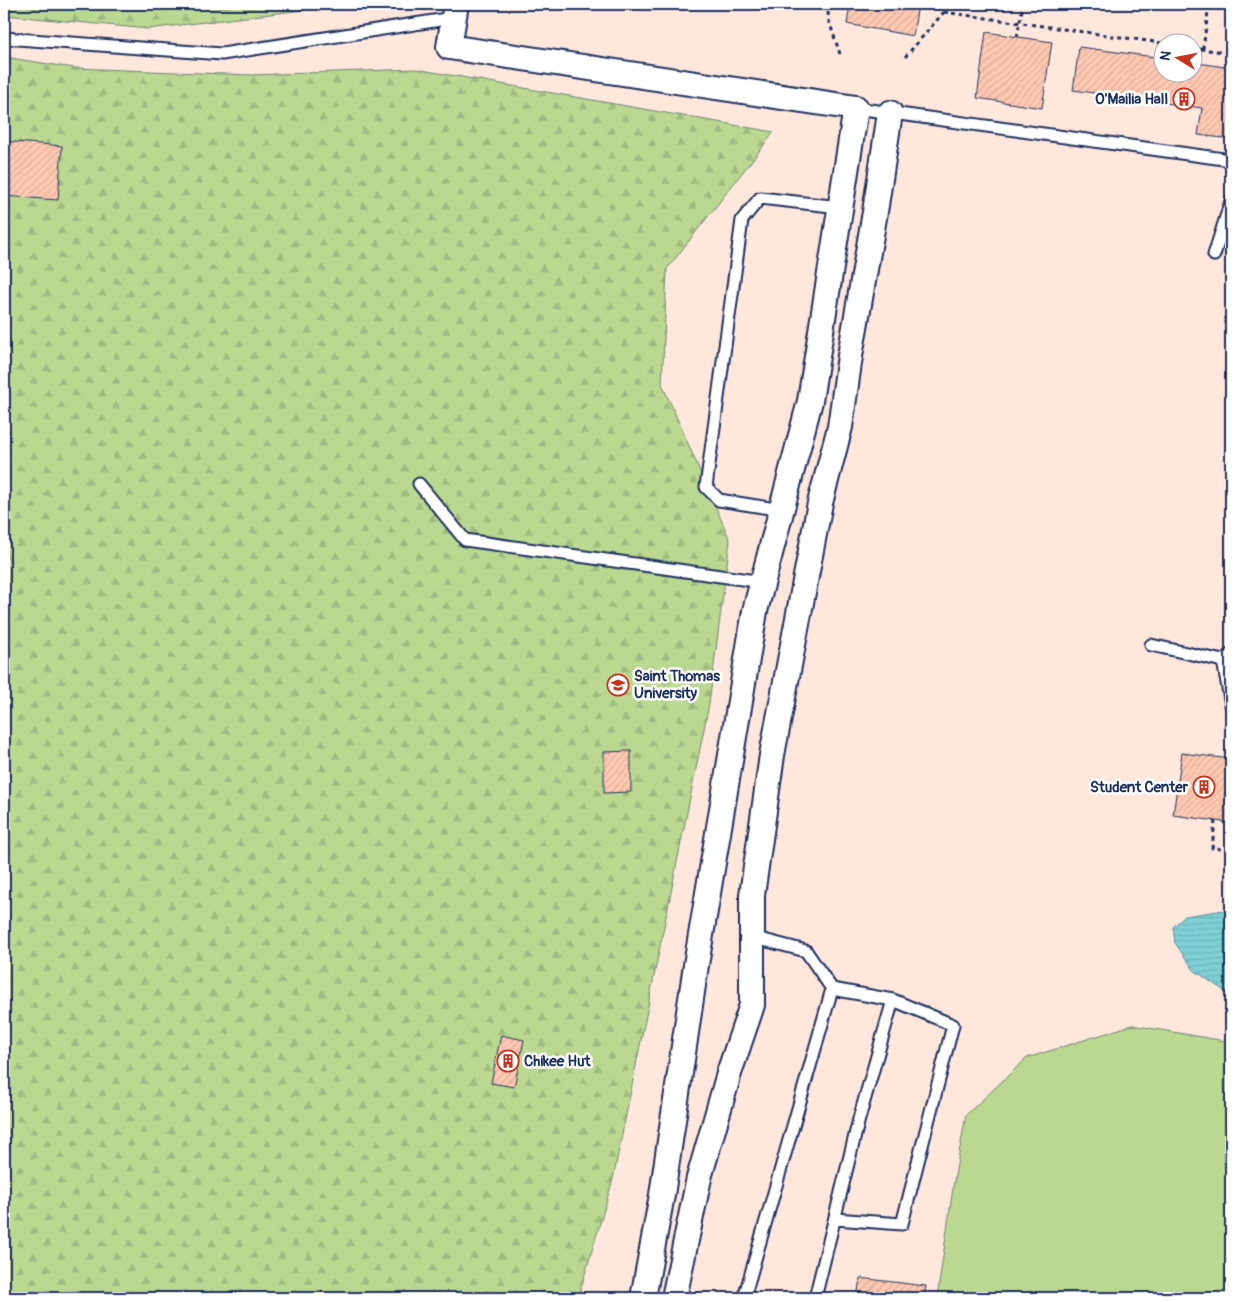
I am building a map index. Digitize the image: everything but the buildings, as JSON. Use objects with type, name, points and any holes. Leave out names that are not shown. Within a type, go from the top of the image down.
[{"type":"street","points":[[454,11],[449,46],[856,108],[810,401],[753,621],[696,965],[662,1196],[643,1298]]},
{"type":"street","points":[[674,1298],[699,1178],[730,1070],[752,1005],[752,895],[772,755],[820,503],[840,427],[890,113]]},
{"type":"lane","points":[[4,38],[222,54],[454,11]]},
{"type":"lane","points":[[856,108],[1231,160]]},
{"type":"lane","points":[[782,510],[718,500],[706,487],[742,220],[760,198],[840,208]]},
{"type":"lane","points":[[1214,255],[1231,201]]},
{"type":"lane","points":[[420,484],[465,540],[763,582]]},
{"type":"lane","points":[[1151,645],[1227,657],[1231,706]]},
{"type":"lane","points":[[752,937],[806,951],[832,989],[893,1000],[953,1025],[902,1224],[835,1219]]},
{"type":"lane","points":[[744,1298],[832,989]]},
{"type":"lane","points":[[815,1298],[860,1119],[893,1000]]},
{"type":"path","points":[[827,4],[829,21],[840,54]]},
{"type":"path","points":[[905,57],[944,12],[946,4]]},
{"type":"path","points":[[1017,37],[1023,4]]},
{"type":"path","points":[[1209,4],[1203,49],[1231,53]]},
{"type":"path","points":[[944,12],[1152,42]]},
{"type":"path","points":[[1215,821],[1212,848],[1231,850]]},
{"type":"shaded area","name":"Saint Thomas University","points":[[4,4],[1231,4],[1231,1298],[4,1298]]},
{"type":"green space","points":[[4,4],[352,4],[148,29],[4,15]]},
{"type":"green space","points":[[4,57],[74,68],[251,75],[416,69],[774,132],[667,269],[662,384],[730,540],[709,704],[613,1179],[578,1298],[4,1298]]},
{"type":"green space","points":[[1132,1025],[1231,1042],[1231,1298],[937,1298],[954,1181],[966,1115],[1027,1058]]},
{"type":"water","points":[[1231,909],[1231,993],[1227,993],[1194,970],[1175,943],[1173,927],[1185,916]]},
{"type":"place","name":"O'Mailia Hall","points":[[1184,99]]},
{"type":"place","name":"Saint Thomas University","points":[[618,685]]},
{"type":"place","name":"Student Center","points":[[1204,787]]},
{"type":"place","name":"Chikee Hut","points":[[508,1061]]}]
